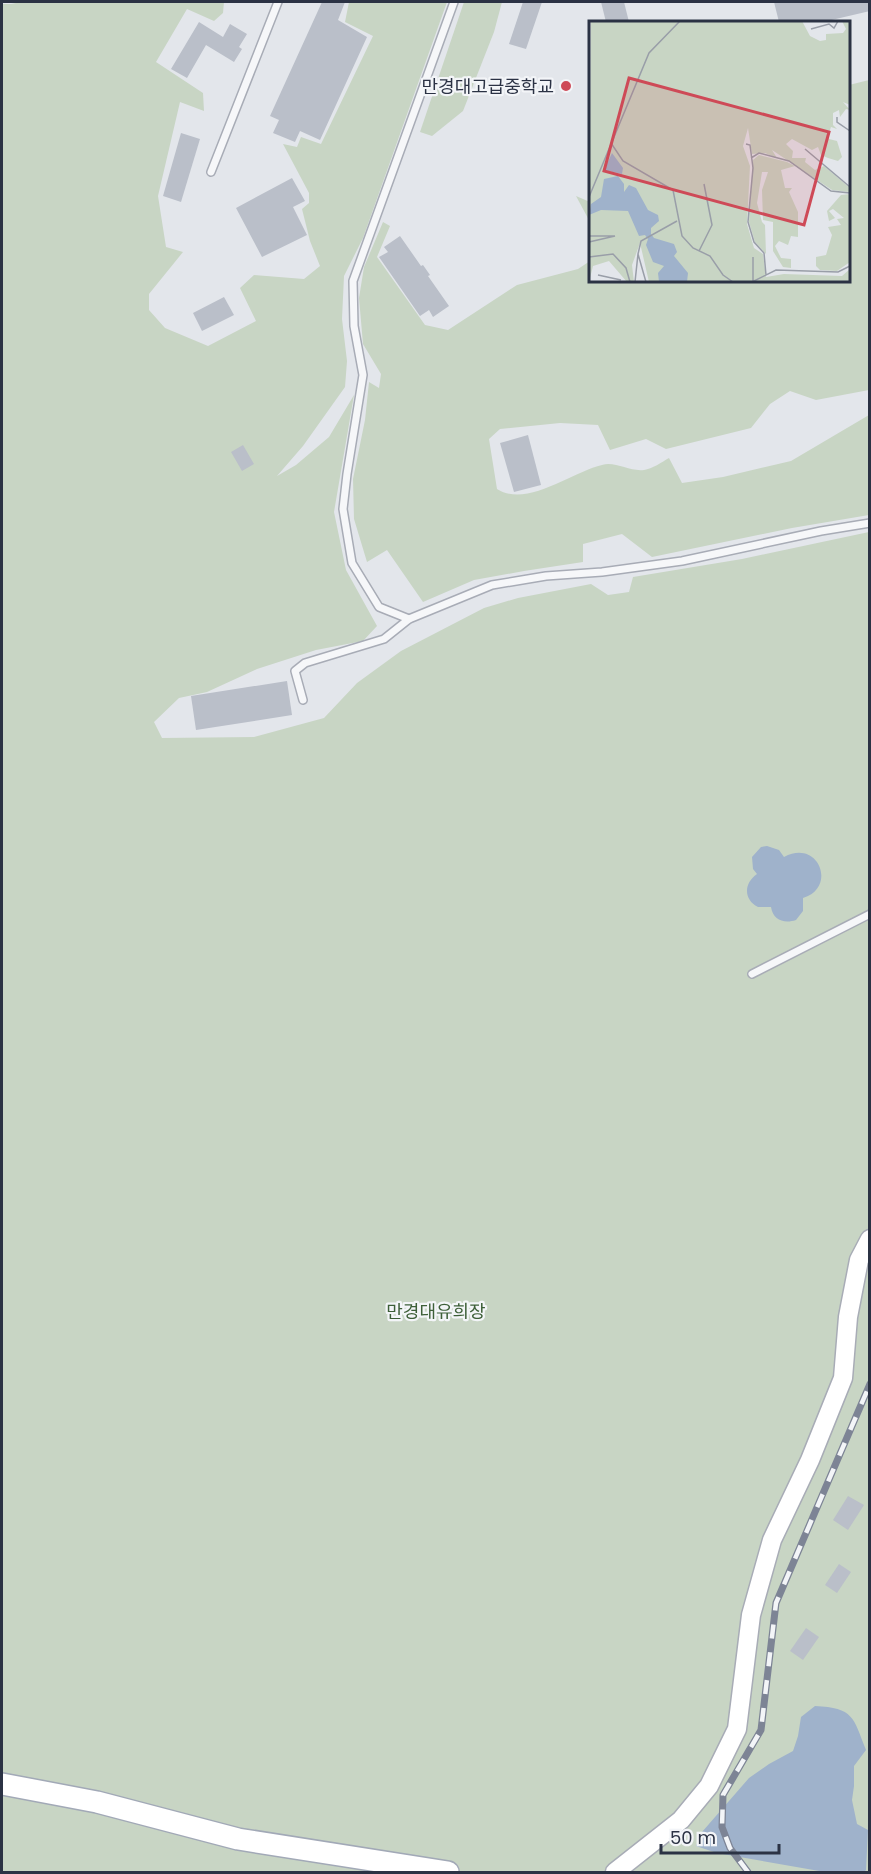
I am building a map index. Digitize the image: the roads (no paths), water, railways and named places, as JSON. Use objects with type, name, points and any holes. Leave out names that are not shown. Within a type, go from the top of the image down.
[{"type":"main road","points":[[2,1784],[97,1802],[238,1839],[448,1872]]},
{"type":"street","points":[[615,1872],[681,1820],[709,1786],[737,1729],[751,1615],[772,1540],[810,1460],[843,1377],[848,1317],[860,1260],[870,1239]]},
{"type":"lane","points":[[211,172],[278,2]]},
{"type":"lane","points":[[409,619],[379,607],[352,563],[343,509],[363,375],[354,326],[353,281],[454,2]]},
{"type":"lane","points":[[303,700],[295,670],[304,663],[384,639],[409,619],[492,585],[546,576],[602,572],[682,561],[821,531],[870,523]]},
{"type":"lane","points":[[752,974],[870,914]]},
{"type":"water","points":[[767,846],[779,850],[784,857],[796,853],[806,854],[819,866],[820,884],[814,892],[803,898],[803,911],[796,920],[780,920],[774,915],[771,907],[758,907],[753,904],[748,895],[748,886],[757,874],[753,869],[752,857],[761,847]]},
{"type":"water","points":[[815,1706],[838,1709],[850,1716],[866,1750],[854,1766],[852,1800],[857,1824],[868,1830],[866,1870],[864,1872],[825,1872],[717,1853],[696,1846],[702,1832],[749,1778],[793,1751],[801,1717]]},
{"type":"railway","points":[[748,1872],[730,1848],[722,1827],[723,1795],[761,1730],[776,1603],[870,1384]]},
{"type":"place","name":"만경대고급중학교","points":[[566,86]]},
{"type":"park label","name":"만경대유희장","points":[[436,1311]]}]
